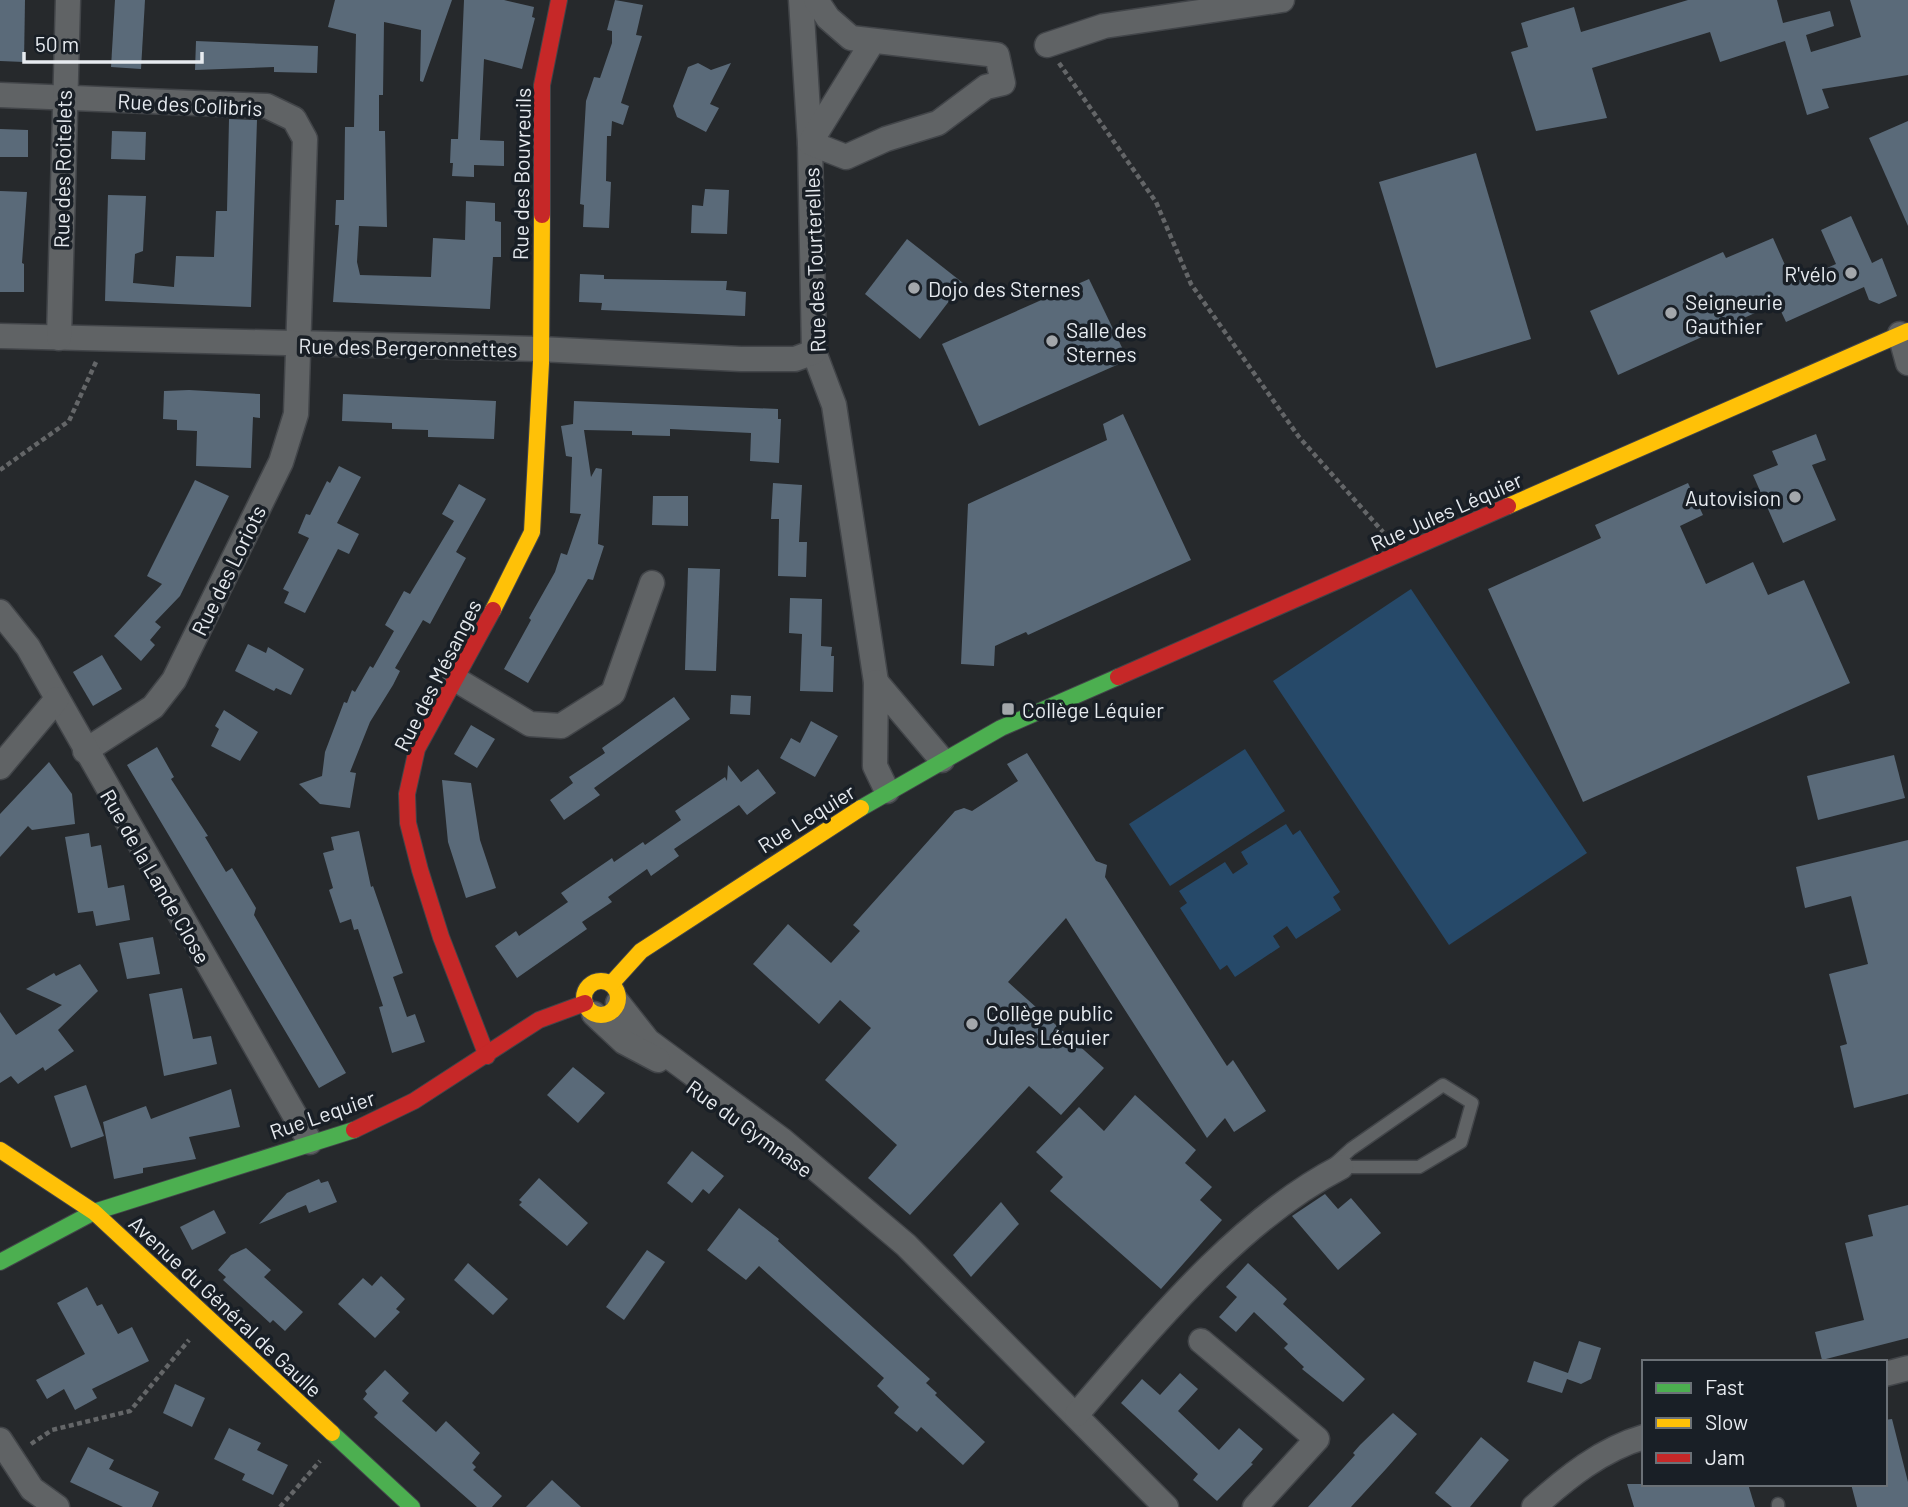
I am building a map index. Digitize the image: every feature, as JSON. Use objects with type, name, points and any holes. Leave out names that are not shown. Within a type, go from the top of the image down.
[{"type":"street","name":"Rue des Roitelets","points":[[59,338],[63,97],[68,0]]},
{"type":"street","name":"Rue des Bouvreuils","points":[[539,349],[542,85],[559,0]]},
{"type":"street","name":"Rue des Tourterelles","points":[[801,0],[810,143],[814,352],[834,405],[876,682],[875,766],[887,791]]},
{"type":"street","points":[[816,0],[828,18],[851,38],[997,55],[1003,83],[986,87],[938,123],[886,139],[846,157],[810,143],[873,41]]},
{"type":"street","points":[[1047,45],[1104,26],[1282,0]]},
{"type":"street","name":"Rue des Colibris","points":[[0,95],[267,106],[294,118],[305,139],[299,346]]},
{"type":"street","points":[[1904,333],[1908,363]]},
{"type":"street","name":"Rue Jules Léquier","points":[[1001,728],[1904,333]]},
{"type":"street","name":"Rue des Bergeronnettes","points":[[0,336],[299,346],[539,349],[741,359],[795,359],[814,352]]},
{"type":"street","name":"Rue des Loriots","points":[[85,751],[153,706],[174,680],[281,462],[296,414],[299,346]]},
{"type":"street","name":"Rue des Mésanges","points":[[487,1056],[441,936],[408,823],[407,793],[417,749],[532,532],[541,363],[539,349]]},
{"type":"street","points":[[456,679],[530,724],[561,726],[613,692],[652,583]]},
{"type":"street","name":"Rue de la Lande Close","points":[[0,612],[27,647],[58,699],[85,751],[310,1142]]},
{"type":"street","points":[[876,682],[942,760]]},
{"type":"street","points":[[0,767],[58,699]]},
{"type":"street","name":"Rue Lequier","points":[[0,1262],[94,1212],[356,1129],[414,1101],[539,1020],[589,1008],[608,1014],[614,993],[641,951],[887,791],[1001,728]]},
{"type":"street","points":[[589,1008],[586,991],[594,983],[614,993]]},
{"type":"street","name":"Rue du Gymnase","points":[[614,993],[648,1041],[782,1140],[906,1245],[1077,1414],[1166,1507]]},
{"type":"street","name":"Rue du Gymnase","points":[[589,1008],[624,1042],[653,1056],[906,1245]]},
{"type":"street","name":"Avenue du Général de Gaulle","points":[[0,1150],[94,1212],[412,1507]]},
{"type":"street","points":[[1077,1414],[1132,1350],[1251,1227],[1318,1179],[1341,1167]]},
{"type":"street","points":[[1201,1341],[1317,1439],[1255,1507]]},
{"type":"street","points":[[1887,1373],[1908,1368]]},
{"type":"street","points":[[1550,1502],[1587,1464],[1628,1441],[1642,1438]]},
{"type":"street","points":[[6,1449],[32,1489],[57,1507]]},
{"type":"lane","points":[[1318,1179],[1350,1149],[1443,1085],[1472,1104],[1461,1142],[1419,1167],[1341,1167]]},
{"type":"path","points":[[1047,45],[1156,202],[1191,284],[1299,438],[1402,554]]},
{"type":"path","points":[[0,470],[69,421],[108,338]]},
{"type":"path","points":[[6,1449],[52,1430],[130,1411],[207,1317]]},
{"type":"path","points":[[280,1507],[339,1440]]},
{"type":"shaded area","points":[[1411,589],[1587,853],[1449,945],[1273,681]]},
{"type":"shaded area","points":[[1245,749],[1285,811],[1170,886],[1129,824]]},
{"type":"shaded area","points":[[1286,824],[1293,835],[1300,830],[1340,892],[1333,897],[1341,910],[1296,939],[1287,926],[1273,936],[1280,947],[1235,977],[1227,965],[1220,970],[1180,908],[1187,903],[1179,891],[1225,862],[1233,874],[1248,864],[1241,852]]},
{"type":"building","points":[[0,0],[25,0],[24,62],[0,61]]},
{"type":"building","points":[[115,0],[145,0],[141,69],[111,67]]},
{"type":"building","points":[[335,0],[452,0],[423,82],[420,81],[421,30],[384,22],[383,95],[379,95],[379,131],[385,131],[387,227],[359,226],[357,262],[360,275],[431,277],[433,238],[465,240],[466,201],[495,203],[495,221],[501,222],[501,257],[493,257],[490,309],[333,302],[339,225],[335,225],[336,200],[344,200],[345,127],[354,127],[356,34],[328,27]]},
{"type":"building","points":[[464,0],[504,0],[534,7],[532,17],[535,18],[522,69],[484,59],[480,140],[504,141],[504,166],[474,165],[474,177],[452,176],[453,163],[450,163],[451,139],[458,139]]},
{"type":"building","points":[[615,0],[643,5],[636,35],[642,36],[621,103],[629,106],[623,125],[612,121],[611,136],[607,136],[606,181],[611,182],[609,228],[583,227],[584,205],[580,204],[586,101],[594,77],[600,78],[612,43],[612,31],[607,30]]},
{"type":"building","points":[[1688,0],[1777,0],[1783,23],[1830,11],[1834,26],[1806,35],[1811,52],[1861,37],[1850,0],[1908,0],[1908,75],[1822,89],[1829,108],[1807,115],[1785,41],[1720,62],[1710,32],[1592,68],[1607,118],[1536,131],[1511,52],[1528,47],[1521,23],[1574,7],[1581,32]]},
{"type":"building","points":[[196,41],[318,46],[317,73],[274,72],[274,67],[195,70]]},
{"type":"building","points":[[698,63],[711,70],[731,63],[710,104],[719,108],[706,132],[677,117],[673,106],[688,67]]},
{"type":"building","points":[[229,119],[257,120],[251,307],[105,301],[108,195],[146,196],[143,251],[135,254],[133,283],[174,287],[176,256],[214,257],[216,211],[227,211]]},
{"type":"building","points":[[1908,121],[1908,226],[1869,138]]},
{"type":"building","points":[[0,129],[28,130],[28,157],[0,157]]},
{"type":"building","points":[[112,131],[146,132],[145,160],[111,159]]},
{"type":"building","points":[[1476,153],[1531,339],[1436,368],[1379,182]]},
{"type":"building","points":[[705,189],[729,190],[727,234],[691,233],[692,205],[703,206]]},
{"type":"building","points":[[0,191],[27,192],[22,263],[24,292],[0,292]]},
{"type":"building","points":[[1851,216],[1872,263],[1882,258],[1897,296],[1879,304],[1869,300],[1864,287],[1786,322],[1777,303],[1618,375],[1590,311],[1723,252],[1726,258],[1773,238],[1793,283],[1836,264],[1821,230]]},
{"type":"building","name":"Dojo des Sternes","points":[[907,239],[963,283],[920,339],[865,294]]},
{"type":"building","points":[[580,274],[604,275],[604,279],[727,281],[726,290],[746,292],[745,316],[601,310],[602,303],[579,302]]},
{"type":"building","points":[[1089,279],[1128,360],[979,426],[942,344]]},
{"type":"building","points":[[164,391],[260,394],[260,418],[253,417],[251,468],[196,466],[197,431],[177,430],[177,420],[163,419]]},
{"type":"building","points":[[343,394],[496,401],[494,439],[428,437],[428,430],[392,429],[392,423],[342,421]]},
{"type":"building","points":[[574,401],[778,409],[778,419],[781,419],[779,463],[750,461],[751,433],[670,429],[670,436],[632,435],[632,431],[584,430],[591,477],[596,468],[602,469],[598,544],[604,546],[593,580],[588,579],[528,683],[504,669],[555,572],[561,553],[567,555],[581,514],[570,513],[572,457],[566,456],[561,426],[573,424]]},
{"type":"building","points":[[1123,414],[1191,560],[1028,635],[1026,632],[995,646],[994,666],[961,664],[968,504],[1107,440],[1103,424]]},
{"type":"building","name":"Autovision","points":[[1816,434],[1826,460],[1812,465],[1836,520],[1783,543],[1753,475],[1778,465],[1772,451]]},
{"type":"building","points":[[339,466],[361,477],[337,523],[359,534],[349,554],[338,549],[305,613],[284,603],[289,592],[283,589],[309,538],[298,533],[306,514],[310,515],[327,481],[330,483]]},
{"type":"building","points":[[195,480],[229,496],[180,596],[155,622],[161,627],[150,640],[155,645],[141,661],[114,636],[162,584],[147,576]]},
{"type":"building","points":[[773,483],[802,485],[799,542],[807,542],[806,577],[778,576],[779,519],[771,519]]},
{"type":"building","points":[[1688,483],[1703,515],[1680,526],[1706,584],[1753,562],[1768,595],[1804,580],[1850,683],[1583,802],[1488,589],[1601,538],[1595,525]]},
{"type":"building","points":[[459,484],[486,499],[456,552],[466,558],[430,624],[423,620],[395,668],[400,671],[370,722],[350,772],[356,773],[350,808],[320,804],[299,784],[322,776],[325,752],[344,702],[347,703],[352,690],[355,692],[370,666],[373,668],[394,631],[385,625],[404,591],[410,594],[454,521],[442,514]]},
{"type":"building","points":[[653,496],[688,496],[688,526],[652,525]]},
{"type":"building","points":[[688,568],[720,569],[716,671],[685,670]]},
{"type":"building","points":[[790,598],[822,599],[821,646],[832,647],[833,692],[800,691],[802,634],[789,633]]},
{"type":"building","points":[[248,644],[266,653],[268,647],[304,669],[291,695],[276,688],[274,691],[235,671]]},
{"type":"building","points":[[102,655],[122,689],[93,706],[73,672]]},
{"type":"building","points":[[731,695],[751,696],[750,715],[730,714]]},
{"type":"building","points":[[674,697],[690,719],[594,788],[600,795],[564,820],[550,800],[573,783],[569,777],[605,753],[602,748]]},
{"type":"building","points":[[224,710],[258,732],[240,761],[211,746],[219,729],[215,726]]},
{"type":"building","points":[[811,721],[838,736],[815,777],[780,758],[791,738],[800,743]]},
{"type":"building","points":[[471,725],[495,739],[477,768],[454,754]]},
{"type":"building","points":[[157,747],[174,777],[171,779],[208,836],[205,837],[226,872],[232,868],[256,908],[254,915],[346,1073],[319,1088],[127,765]]},
{"type":"building","points":[[1027,753],[1096,861],[1107,865],[1105,877],[1227,1066],[1233,1060],[1266,1111],[1234,1132],[1225,1118],[1207,1138],[1066,918],[1008,982],[1104,1068],[1061,1115],[1029,1086],[910,1215],[868,1178],[897,1145],[825,1080],[871,1028],[840,1000],[819,1024],[753,964],[788,924],[831,963],[860,931],[853,925],[955,811],[964,808],[972,811],[1018,781],[1007,764]]},
{"type":"building","points":[[1894,755],[1905,798],[1818,820],[1807,776]]},
{"type":"building","points":[[49,762],[72,794],[75,824],[32,830],[28,826],[0,857],[0,814]]},
{"type":"building","points":[[728,765],[741,782],[758,769],[776,793],[747,815],[739,805],[674,849],[679,856],[651,876],[647,869],[608,897],[612,902],[582,922],[587,929],[517,978],[495,946],[516,931],[519,936],[568,902],[561,893],[612,858],[614,862],[643,842],[645,845],[681,820],[675,811],[725,777],[727,781]]},
{"type":"building","points":[[442,780],[471,783],[480,840],[496,888],[466,898],[448,842]]},
{"type":"building","points":[[359,831],[371,887],[373,886],[403,973],[393,977],[407,1017],[415,1014],[425,1042],[392,1053],[379,1007],[383,1006],[358,929],[354,930],[351,919],[340,923],[329,890],[333,888],[323,853],[334,850],[331,837]]},
{"type":"building","points":[[89,833],[91,847],[101,845],[108,888],[124,885],[130,920],[96,926],[93,911],[78,913],[65,837]]},
{"type":"building","points":[[1908,840],[1908,1094],[1854,1108],[1840,1046],[1847,1044],[1829,974],[1868,964],[1851,896],[1805,908],[1796,867]]},
{"type":"building","points":[[153,937],[160,974],[127,979],[119,943]]},
{"type":"building","points":[[80,964],[98,991],[58,1030],[74,1051],[45,1071],[43,1067],[18,1084],[11,1076],[0,1083],[0,1012],[16,1035],[62,1005],[26,989],[54,973],[56,976]]},
{"type":"building","points":[[182,988],[193,1039],[211,1036],[217,1064],[164,1076],[149,994]]},
{"type":"building","points":[[573,1067],[605,1093],[578,1123],[547,1095]]},
{"type":"building","points":[[86,1085],[104,1136],[71,1148],[54,1096]]},
{"type":"building","points":[[231,1089],[240,1127],[189,1137],[196,1159],[143,1168],[143,1173],[114,1179],[103,1122],[146,1106],[151,1119]]},
{"type":"building","points":[[1135,1095],[1196,1150],[1185,1163],[1212,1187],[1200,1200],[1222,1220],[1161,1289],[1050,1191],[1063,1177],[1036,1152],[1079,1107],[1104,1131]]},
{"type":"building","points":[[692,1151],[724,1176],[709,1194],[703,1189],[692,1203],[667,1183]]},
{"type":"building","points":[[539,1178],[588,1223],[567,1246],[519,1205],[522,1202],[519,1200]]},
{"type":"building","points":[[319,1179],[321,1183],[328,1181],[337,1202],[309,1213],[306,1205],[259,1224],[287,1193]]},
{"type":"building","points":[[1325,1194],[1338,1209],[1351,1198],[1381,1233],[1338,1270],[1292,1216]]},
{"type":"building","points":[[1001,1202],[1019,1224],[971,1277],[953,1255]]},
{"type":"building","points":[[1908,1205],[1908,1338],[1822,1360],[1815,1332],[1864,1320],[1845,1243],[1873,1236],[1868,1215]]},
{"type":"building","points":[[739,1208],[779,1239],[778,1241],[930,1379],[926,1383],[937,1393],[935,1395],[985,1442],[963,1465],[921,1427],[917,1432],[894,1413],[899,1407],[877,1386],[884,1378],[759,1266],[746,1280],[707,1250]]},
{"type":"building","points":[[214,1210],[226,1233],[192,1250],[180,1227]]},
{"type":"building","points":[[246,1248],[271,1270],[264,1277],[303,1312],[285,1331],[273,1320],[270,1323],[223,1280],[226,1277],[218,1270],[231,1255]]},
{"type":"building","points":[[647,1250],[665,1262],[624,1320],[606,1307]]},
{"type":"building","points":[[468,1263],[508,1299],[493,1315],[454,1280]]},
{"type":"building","points":[[1248,1263],[1287,1299],[1283,1304],[1365,1379],[1343,1402],[1302,1369],[1304,1367],[1284,1348],[1288,1344],[1254,1312],[1236,1332],[1219,1317],[1237,1297],[1226,1287]]},
{"type":"building","points":[[381,1276],[405,1299],[396,1309],[400,1312],[375,1338],[338,1304],[363,1278],[372,1286]]},
{"type":"building","points":[[87,1287],[97,1306],[102,1304],[118,1334],[132,1327],[149,1361],[92,1389],[97,1398],[75,1410],[64,1389],[47,1399],[36,1380],[85,1354],[57,1303]]},
{"type":"building","points":[[1579,1341],[1601,1348],[1591,1379],[1581,1384],[1567,1379],[1562,1393],[1527,1382],[1534,1361],[1568,1373]]},
{"type":"building","points":[[385,1370],[409,1393],[402,1401],[436,1432],[446,1421],[480,1453],[472,1463],[476,1467],[473,1470],[502,1496],[492,1507],[477,1507],[374,1417],[378,1413],[363,1399],[367,1394],[365,1391]]},
{"type":"building","points":[[1180,1373],[1198,1389],[1178,1411],[1219,1450],[1239,1428],[1263,1449],[1251,1463],[1253,1464],[1217,1501],[1193,1480],[1198,1474],[1121,1403],[1142,1379],[1160,1395]]},
{"type":"building","points":[[175,1384],[205,1398],[192,1427],[163,1413]]},
{"type":"building","points":[[1393,1413],[1417,1434],[1386,1469],[1351,1507],[1308,1507],[1355,1455],[1353,1453],[1360,1445]]},
{"type":"building","points":[[1892,1419],[1908,1482],[1908,1507],[1857,1507],[1852,1486],[1887,1486],[1887,1420]]},
{"type":"building","points":[[229,1428],[261,1443],[257,1450],[288,1465],[273,1495],[242,1480],[245,1474],[214,1459]]},
{"type":"building","points":[[1481,1437],[1509,1460],[1470,1507],[1452,1507],[1435,1493]]},
{"type":"building","points":[[88,1447],[114,1460],[109,1469],[159,1492],[152,1507],[123,1507],[70,1482]]},
{"type":"building","points":[[552,1480],[581,1507],[526,1507]]},
{"type":"building","points":[[1627,1484],[1749,1486],[1755,1507],[1634,1507]]},
{"type":"traffic: fast","points":[[861,808],[1001,728],[1118,677]]},
{"type":"traffic: fast","points":[[0,1262],[94,1212],[354,1130]]},
{"type":"traffic: fast","points":[[332,1433],[412,1507]]},
{"type":"traffic: slow","points":[[493,610],[532,532],[541,363],[542,215]]},
{"type":"traffic: slow","points":[[1508,506],[1908,331]]},
{"type":"traffic: slow","points":[[611,984],[641,951],[861,808]]},
{"type":"traffic: slow","points":[[601,981],[613,986],[618,998],[613,1010],[601,1015],[589,1010],[584,998],[589,986],[601,981]]},
{"type":"traffic: slow","points":[[0,1150],[94,1212],[332,1433]]},
{"type":"traffic: jam","points":[[542,215],[542,85],[559,0]]},
{"type":"traffic: jam","points":[[1118,677],[1508,506]]},
{"type":"traffic: jam","points":[[487,1056],[441,937],[420,870],[408,823],[407,794],[417,749],[493,610]]},
{"type":"traffic: jam","points":[[354,1130],[414,1101],[539,1020],[585,1003]]},
{"type":"place","name":"R'vélo","points":[[1851,273]]},
{"type":"place","name":"Dojo des Sternes","points":[[914,288]]},
{"type":"place","name":"Seigneurie Gauthier","points":[[1671,313]]},
{"type":"place","name":"Salle des Sternes","points":[[1052,341]]},
{"type":"place","name":"Autovision","points":[[1795,497]]},
{"type":"place","name":"Collège Léquier","points":[[1008,709]]},
{"type":"place","name":"Collège public Jules Léquier","points":[[972,1024]]}]
